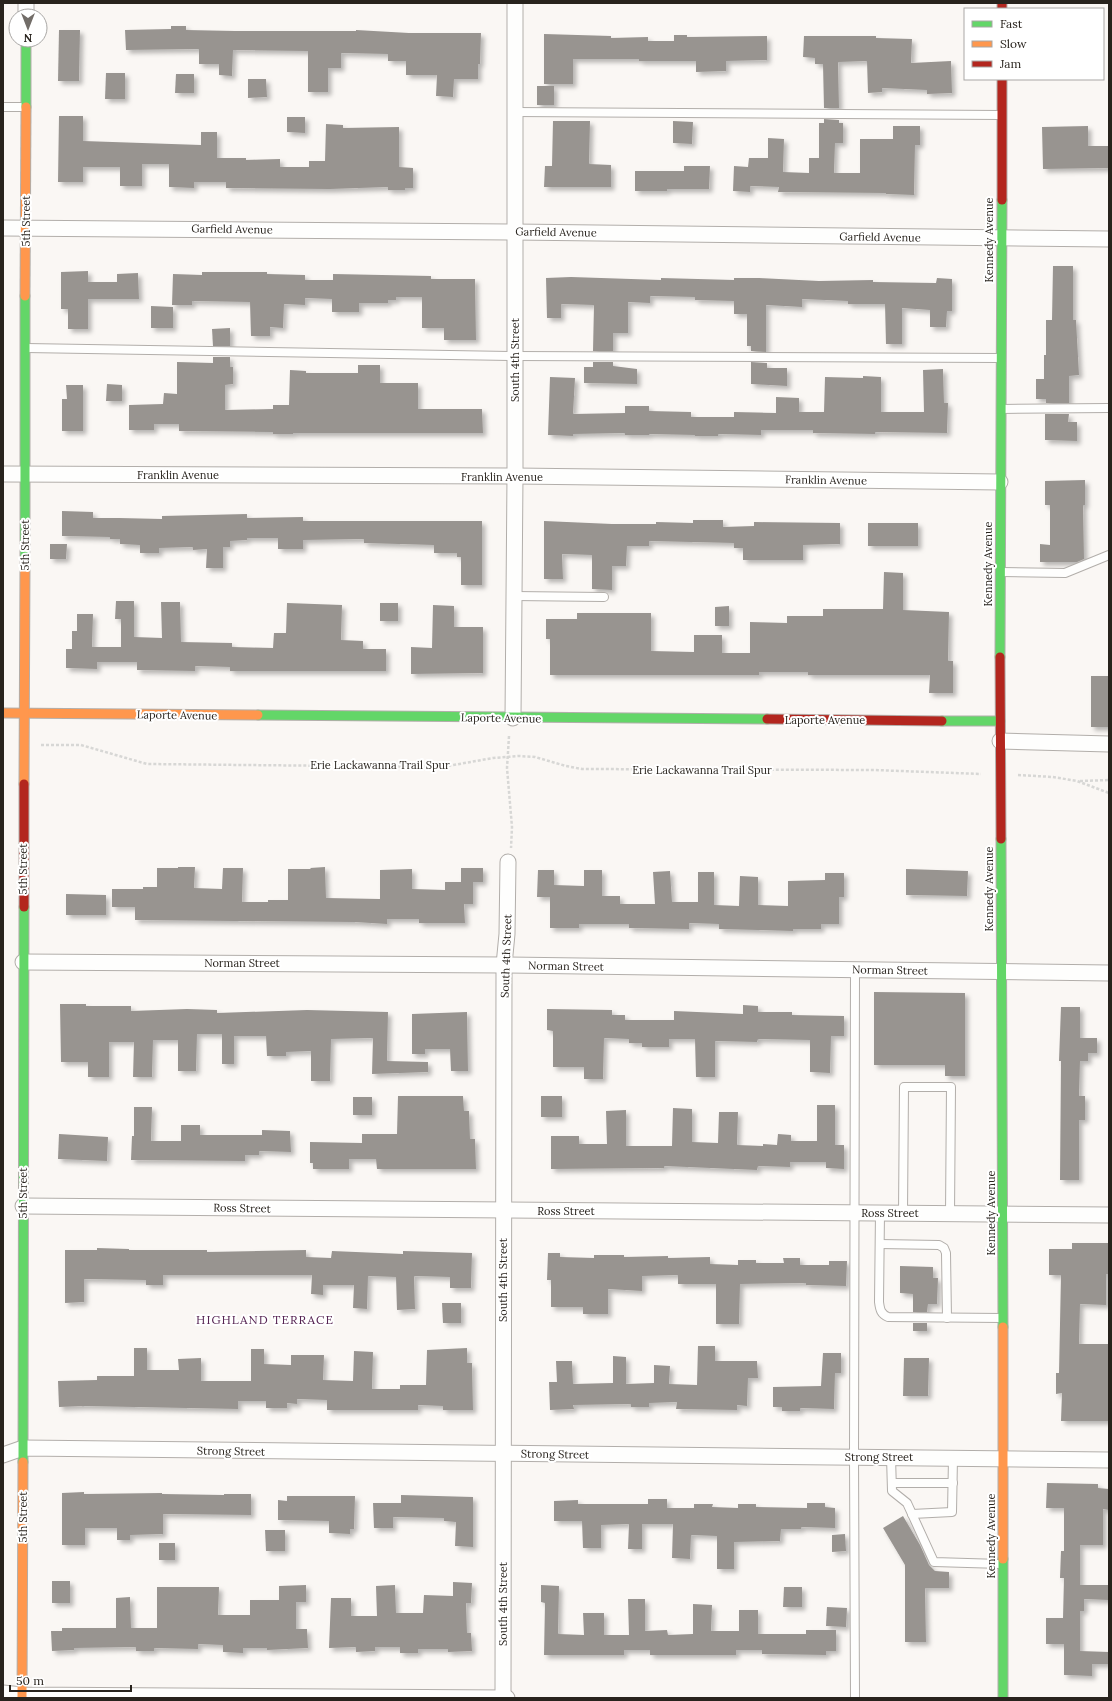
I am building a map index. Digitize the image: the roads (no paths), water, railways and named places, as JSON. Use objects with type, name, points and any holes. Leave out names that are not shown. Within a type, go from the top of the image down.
[{"type":"street","name":"South 4th Street","points":[[513,718],[515,476],[515,3]]},
{"type":"street","name":"5th Street","points":[[22,1697],[23,745],[26,475],[26,48]]},
{"type":"street","name":"Kennedy Avenue","points":[[1002,80],[1000,741],[1003,1214],[1003,1698]]},
{"type":"street","name":"Garfield Avenue","points":[[3,228],[26,227],[1109,239]]},
{"type":"street","name":"Franklin Avenue","points":[[3,474],[515,476],[1000,482]]},
{"type":"street","name":"Laporte Avenue","points":[[3,713],[1000,721]]},
{"type":"street","points":[[1000,741],[1109,744]]},
{"type":"street","name":"South 4th Street","points":[[503,1698],[502,1454],[504,965],[508,934],[508,862]]},
{"type":"street","name":"Norman Street","points":[[23,962],[504,965],[1109,973]]},
{"type":"street","name":"Ross Street","points":[[23,1206],[1109,1215]]},
{"type":"street","name":"Strong Street","points":[[3,1455],[23,1448],[1109,1460]]},
{"type":"street","points":[[3,1693],[22,1697],[507,1698]]},
{"type":"lane","points":[[3,107],[26,107]]},
{"type":"lane","points":[[515,112],[1002,115]]},
{"type":"lane","points":[[26,348],[515,356],[1001,358]]},
{"type":"lane","points":[[1000,409],[1109,408]]},
{"type":"lane","points":[[1000,572],[1065,573],[1109,555]]},
{"type":"lane","points":[[514,596],[604,597]]},
{"type":"lane","points":[[855,970],[855,1698]]},
{"type":"lane","points":[[903,1213],[904,1087],[951,1087],[950,1214]]},
{"type":"lane","points":[[880,1213],[879,1302],[883,1314],[888,1317],[1003,1318]]},
{"type":"lane","points":[[880,1244],[939,1245],[944,1248],[946,1253],[947,1318]]},
{"type":"lane","points":[[891,1457],[892,1491],[907,1503],[934,1562],[1003,1564]]},
{"type":"lane","points":[[912,1514],[952,1512],[953,1458]]},
{"type":"lane","points":[[892,1483],[953,1483]]},
{"type":"district","name":"HIGHLAND TERRACE","points":[[265,1320]]}]
